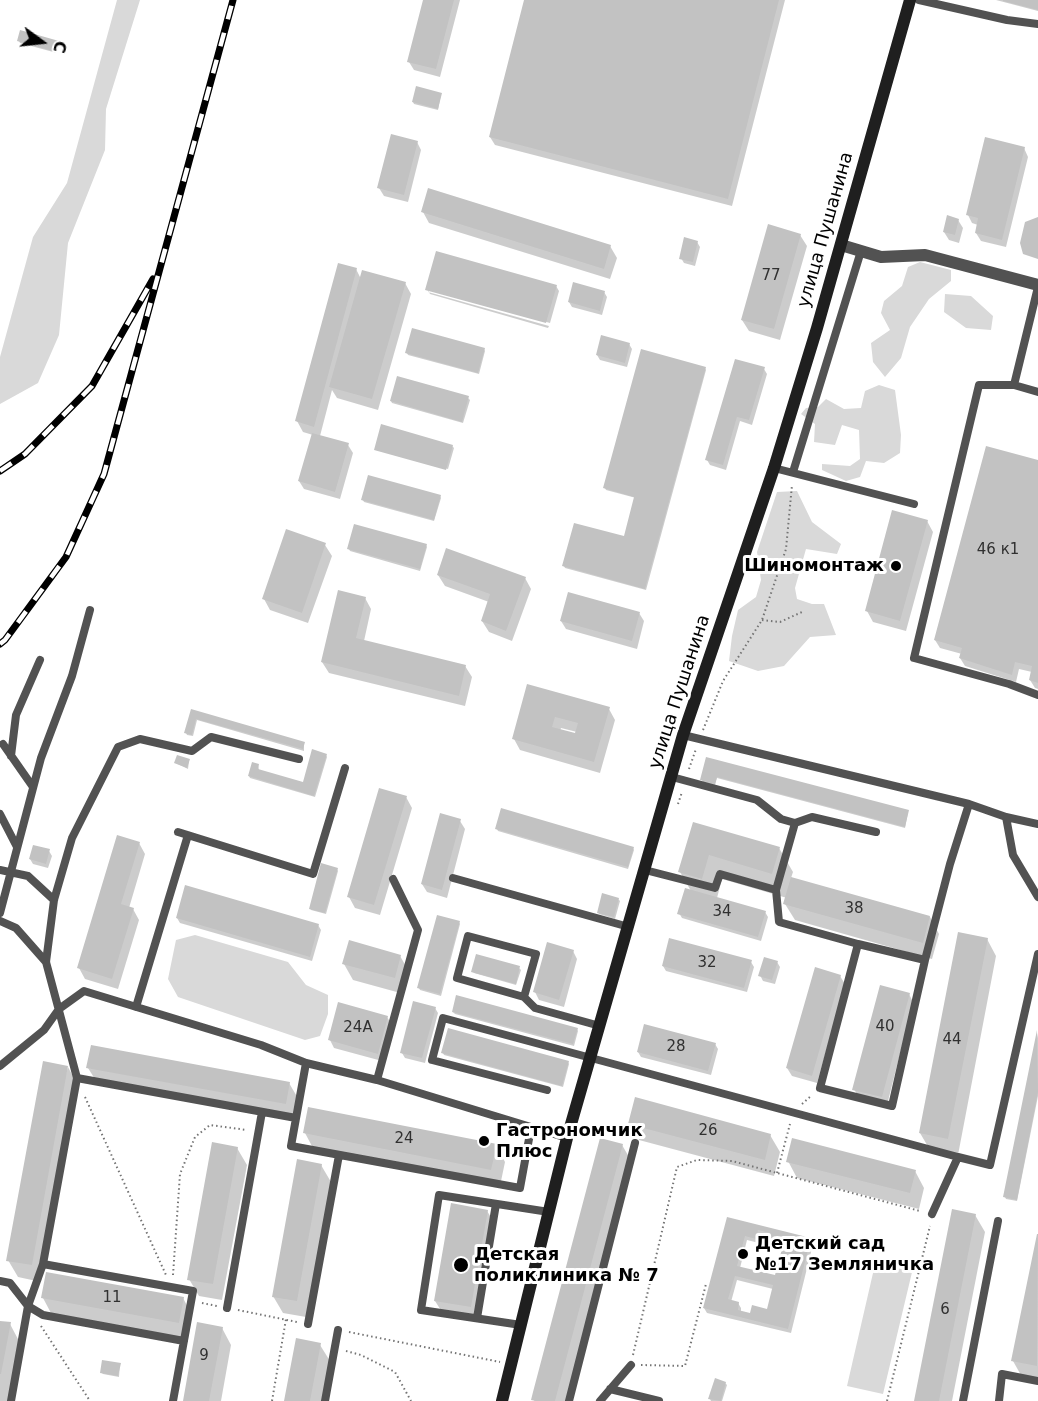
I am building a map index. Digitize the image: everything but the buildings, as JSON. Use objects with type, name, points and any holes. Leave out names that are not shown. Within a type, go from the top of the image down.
[{"type":"street","name":"улица Пушанина","points":[[502,1401],[567,1138],[683,735],[774,468],[841,245],[910,0]]},
{"type":"street","points":[[841,245],[881,257],[924,255],[1038,286]]},
{"type":"lane","points":[[920,0],[1007,20],[1038,24]]},
{"type":"lane","points":[[793,472],[861,251]]},
{"type":"lane","points":[[1014,385],[1038,286]]},
{"type":"lane","points":[[1038,392],[1014,385],[980,385],[914,658],[1009,684],[1038,695]]},
{"type":"lane","points":[[774,468],[914,504]]},
{"type":"lane","points":[[0,913],[41,758],[72,676],[90,610]]},
{"type":"lane","points":[[11,756],[16,715],[40,660]]},
{"type":"lane","points":[[683,735],[969,804],[1006,817],[1038,824]]},
{"type":"lane","points":[[11,1401],[28,1306],[43,1264],[77,1078],[46,962],[54,900],[72,838],[118,747],[140,739],[192,750],[211,737],[299,759]]},
{"type":"lane","points":[[3,744],[33,787]]},
{"type":"lane","points":[[178,832],[313,874],[345,768]]},
{"type":"lane","points":[[672,777],[757,800],[781,819],[795,823],[812,817],[876,832]]},
{"type":"lane","points":[[858,944],[820,1088],[892,1106],[925,960],[950,864],[969,804]]},
{"type":"lane","points":[[0,814],[17,847]]},
{"type":"lane","points":[[1006,817],[1013,855],[1038,895]]},
{"type":"lane","points":[[795,823],[776,891],[779,922],[925,960]]},
{"type":"lane","points":[[136,1007],[188,835]]},
{"type":"lane","points":[[0,870],[28,876],[54,900]]},
{"type":"lane","points":[[645,870],[715,888],[720,874],[776,891]]},
{"type":"lane","points":[[453,878],[629,927]]},
{"type":"lane","points":[[377,1080],[418,930],[393,879]]},
{"type":"lane","points":[[0,921],[16,928],[46,962]]},
{"type":"lane","points":[[524,998],[536,954],[468,936],[456,978],[524,998],[535,1008],[600,1026]]},
{"type":"lane","points":[[547,1090],[432,1060],[442,1018],[591,1056],[990,1165],[1036,980],[1038,954]]},
{"type":"lane","points":[[0,1066],[44,1030],[60,1009],[84,991],[261,1045],[306,1063],[377,1080],[567,1138]]},
{"type":"lane","points":[[306,1063],[291,1146],[520,1188],[531,1128]]},
{"type":"lane","points":[[77,1078],[296,1118]]},
{"type":"lane","points":[[227,1308],[262,1112]]},
{"type":"lane","points":[[569,1401],[635,1143]]},
{"type":"lane","points":[[308,1324],[339,1155]]},
{"type":"lane","points":[[932,1214],[958,1157]]},
{"type":"lane","points":[[521,1325],[421,1310],[439,1195],[549,1212]]},
{"type":"lane","points":[[477,1318],[496,1204]]},
{"type":"lane","points":[[963,1401],[998,1221]]},
{"type":"lane","points":[[43,1264],[193,1291],[173,1401]]},
{"type":"lane","points":[[0,1281],[10,1283],[28,1306],[43,1315],[184,1341]]},
{"type":"lane","points":[[326,1401],[338,1330]]},
{"type":"lane","points":[[600,1401],[631,1365]]},
{"type":"lane","points":[[999,1401],[1002,1374],[1038,1381]]},
{"type":"lane","points":[[610,1389],[659,1401]]},
{"type":"path","points":[[676,812],[699,739],[723,681],[762,620],[786,549],[793,472]]},
{"type":"path","points":[[762,620],[780,622],[802,612]]},
{"type":"path","points":[[77,1078],[172,1287]]},
{"type":"path","points":[[777,1173],[793,1113],[820,1088]]},
{"type":"path","points":[[172,1287],[180,1174],[195,1137],[210,1125],[259,1131]]},
{"type":"path","points":[[706,1284],[685,1366],[631,1365],[676,1167],[697,1160],[732,1161],[932,1214],[887,1401]]},
{"type":"path","points":[[192,1301],[308,1324]]},
{"type":"path","points":[[272,1401],[286,1320]]},
{"type":"path","points":[[40,1325],[90,1401]]},
{"type":"path","points":[[338,1330],[511,1365]]},
{"type":"path","points":[[335,1347],[361,1355],[395,1372],[411,1401]]},
{"type":"shaded area","points":[[117,0],[140,0],[106,109],[105,150],[68,243],[59,335],[38,383],[0,404],[0,357],[33,237],[67,183]]},
{"type":"shaded area","points":[[920,262],[951,270],[951,281],[929,299],[910,327],[901,358],[885,377],[873,362],[871,343],[890,330],[881,313],[884,301],[902,286],[908,267]]},
{"type":"shaded area","points":[[945,294],[971,296],[993,316],[991,330],[966,328],[944,312]]},
{"type":"shaded area","points":[[879,385],[895,390],[901,435],[900,453],[884,463],[866,461],[860,477],[846,481],[822,470],[822,464],[850,466],[860,459],[859,430],[842,425],[835,445],[814,442],[815,424],[801,414],[806,408],[818,407],[826,399],[844,409],[861,408],[865,391]]},
{"type":"shaded area","points":[[797,491],[812,522],[841,544],[837,554],[806,549],[795,588],[797,599],[812,604],[824,604],[836,635],[810,637],[784,666],[758,671],[729,661],[732,636],[738,610],[756,597],[761,580],[757,552],[777,492]]},
{"type":"shaded area","points":[[195,935],[288,962],[306,985],[328,995],[328,1014],[320,1036],[305,1040],[178,997],[168,979],[176,940]]},
{"type":"shaded area","points":[[876,1260],[913,1268],[883,1394],[847,1386]]},
{"type":"railway","points":[[0,644],[66,557],[104,474],[233,0]]},
{"type":"railway","points":[[0,471],[25,454],[92,386],[153,279]]},
{"type":"place","name":"Шиномонтаж","points":[[896,566]]},
{"type":"place","name":"Гастрономчик Плюс","points":[[484,1141]]},
{"type":"place","name":"Детский сад №17 Земляничка","points":[[743,1254]]},
{"type":"place","name":"Детская поликлиника № 7","points":[[461,1265]]}]
